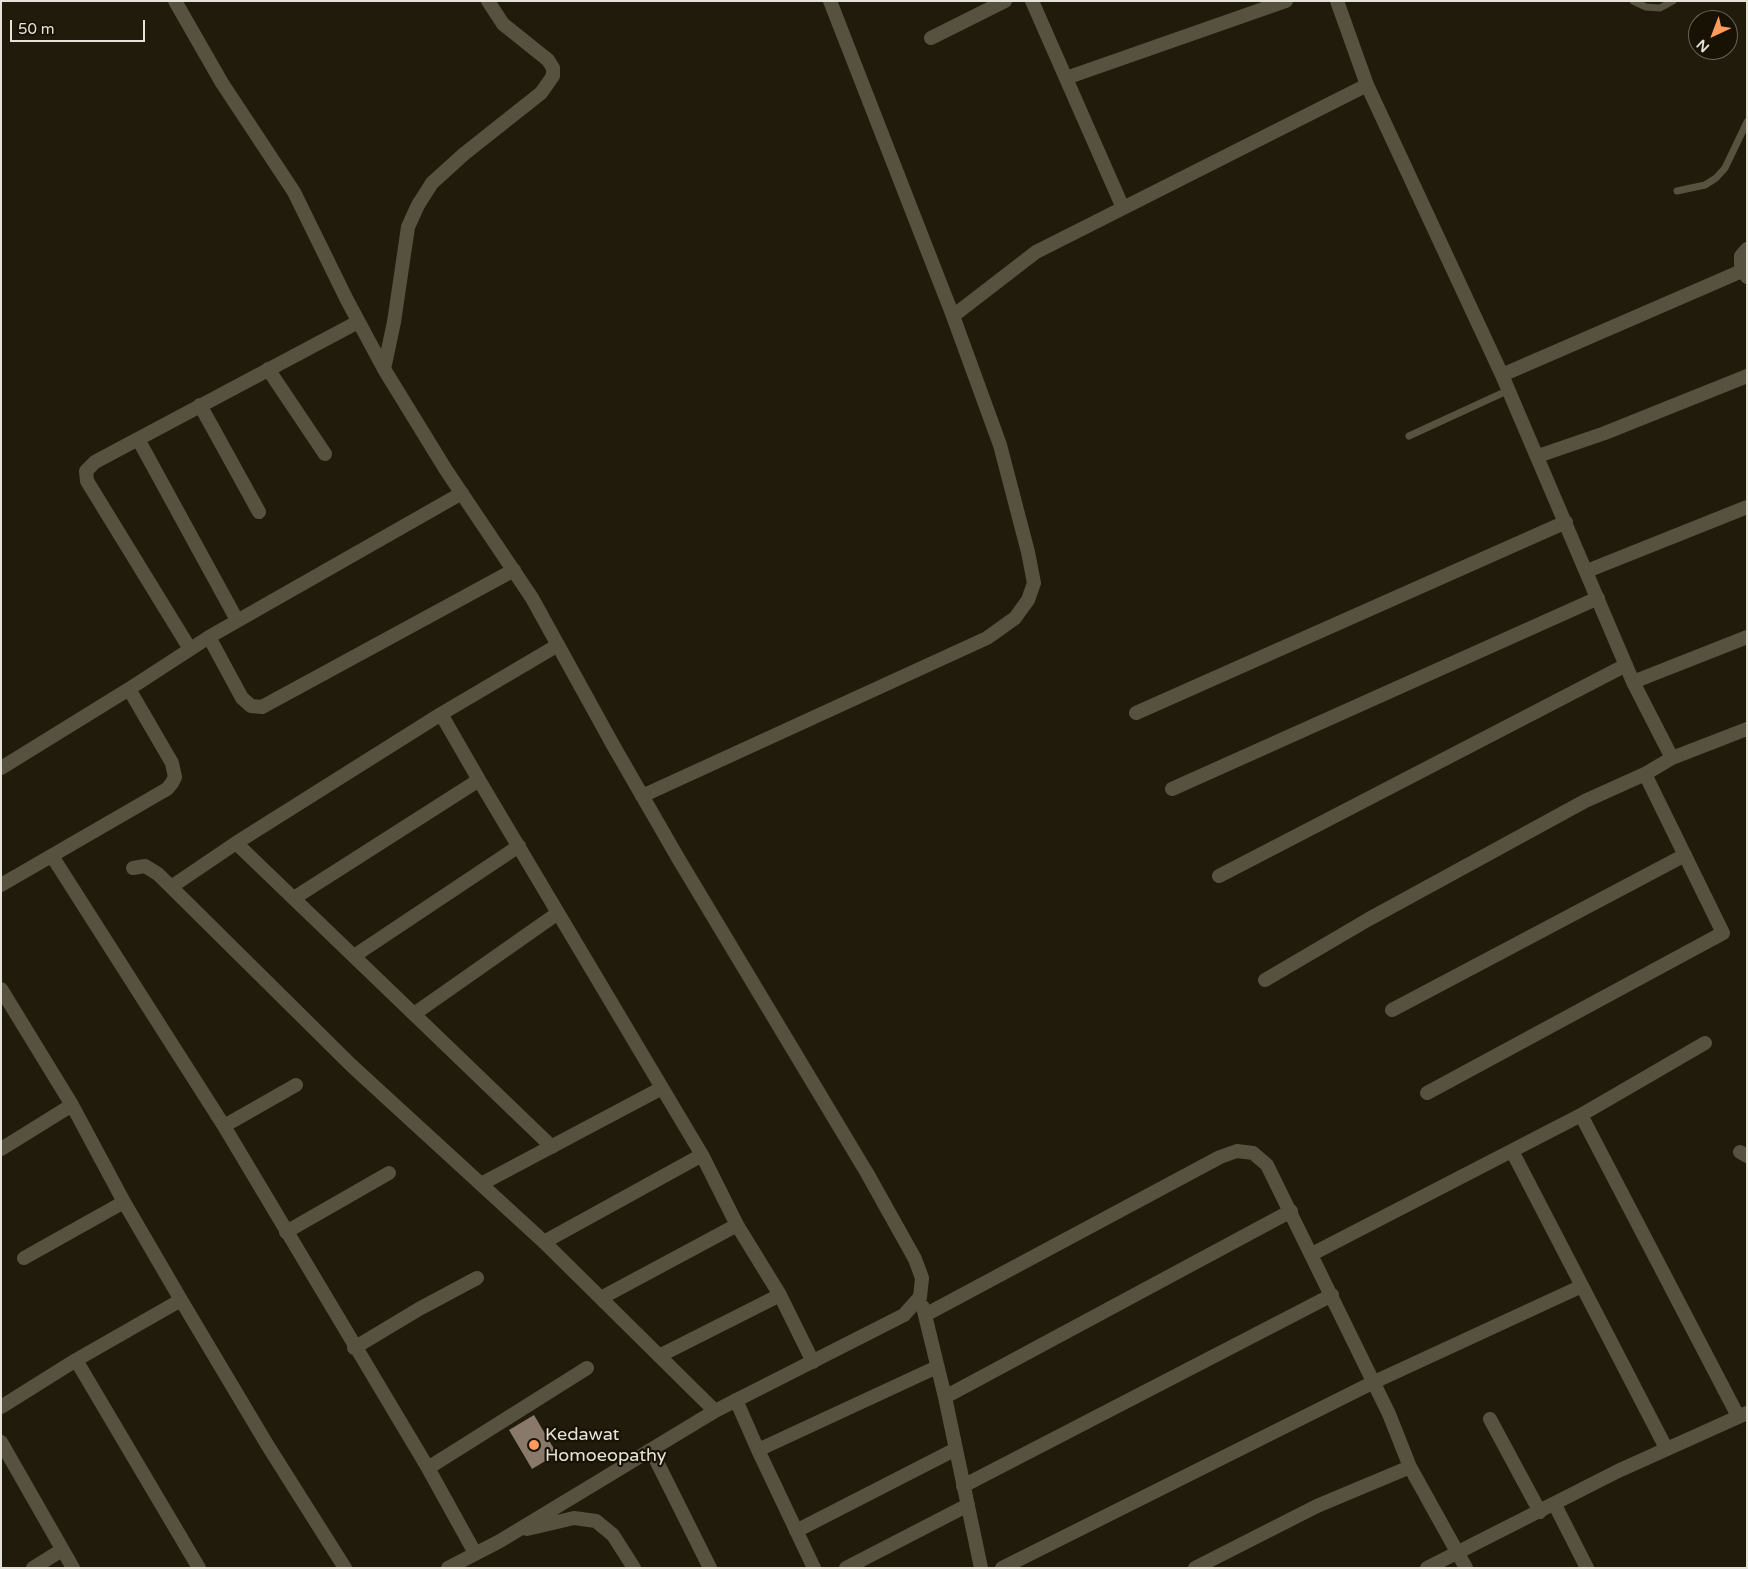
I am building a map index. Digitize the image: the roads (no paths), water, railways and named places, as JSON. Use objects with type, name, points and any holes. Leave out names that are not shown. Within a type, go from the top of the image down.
[{"type":"street","points":[[176,1],[222,83],[294,192],[358,322],[384,368],[462,493],[514,570],[642,796],[841,1128],[915,1259],[922,1278],[920,1296],[945,1398],[981,1568]]},
{"type":"street","points":[[384,368],[394,322],[408,227],[418,205],[432,183],[464,154],[541,93],[553,76],[548,60],[503,24],[488,1]]},
{"type":"street","points":[[642,796],[987,638],[1015,618],[1028,600],[1034,583],[1028,552],[1000,445],[953,316],[830,1]]},
{"type":"street","points":[[931,38],[1005,1]]},
{"type":"street","points":[[1032,1],[1123,208]]},
{"type":"street","points":[[1066,78],[1286,1]]},
{"type":"street","points":[[1336,1],[1367,85],[1509,390],[1626,665],[1672,758]]},
{"type":"street","points":[[953,316],[1036,252],[1367,85]]},
{"type":"street","points":[[1502,375],[1745,273],[1741,256],[1747,249]]},
{"type":"street","points":[[190,649],[85,475],[90,466],[138,439],[358,322]]},
{"type":"street","points":[[268,369],[325,454]]},
{"type":"street","points":[[1538,456],[1605,433],[1747,376]]},
{"type":"street","points":[[200,405],[260,512]]},
{"type":"street","points":[[138,439],[237,620]]},
{"type":"street","points":[[1,768],[129,690],[237,620],[462,493]]},
{"type":"street","points":[[1587,571],[1747,507]]},
{"type":"street","points":[[1136,713],[1566,522]]},
{"type":"street","points":[[209,637],[242,698],[251,706],[262,707],[514,570]]},
{"type":"street","points":[[1172,790],[1598,598]]},
{"type":"street","points":[[1634,682],[1747,636]]},
{"type":"street","points":[[171,887],[236,842],[441,714],[558,645]]},
{"type":"street","points":[[1218,876],[1626,665]]},
{"type":"street","points":[[1,885],[167,789],[175,777],[175,770],[167,753],[129,690]]},
{"type":"street","points":[[441,714],[702,1155],[738,1225],[780,1295],[813,1362]]},
{"type":"street","points":[[1265,980],[1369,919],[1585,801],[1645,774],[1672,758],[1747,729]]},
{"type":"street","points":[[1427,1093],[1723,933],[1645,774]]},
{"type":"street","points":[[294,898],[479,780]]},
{"type":"street","points":[[236,842],[552,1146]]},
{"type":"street","points":[[354,956],[518,846]]},
{"type":"street","points":[[1392,1010],[1685,855]]},
{"type":"street","points":[[52,856],[224,1126],[354,1348],[428,1468],[474,1552]]},
{"type":"street","points":[[133,868],[145,866],[150,868],[171,887],[352,1066],[544,1242],[715,1412]]},
{"type":"street","points":[[414,1014],[558,913]]},
{"type":"street","points":[[1,989],[72,1105],[124,1202],[181,1300],[268,1446],[345,1568]]},
{"type":"street","points":[[1312,1254],[1581,1115],[1705,1042]]},
{"type":"street","points":[[224,1126],[296,1085]]},
{"type":"street","points":[[481,1184],[662,1088]]},
{"type":"street","points":[[1,1150],[72,1105]]},
{"type":"street","points":[[1428,1568],[1666,1448],[1742,1415],[1581,1115]]},
{"type":"street","points":[[925,1315],[1220,1157],[1237,1151],[1253,1153],[1267,1165],[1291,1211],[1372,1383],[1389,1414],[1410,1467],[1459,1552],[1466,1568]]},
{"type":"street","points":[[1512,1151],[1666,1448]]},
{"type":"street","points":[[544,1242],[702,1155]]},
{"type":"street","points":[[286,1232],[389,1173]]},
{"type":"street","points":[[24,1258],[124,1202]]},
{"type":"street","points":[[945,1398],[1291,1211]]},
{"type":"street","points":[[601,1298],[738,1225]]},
{"type":"street","points":[[354,1348],[419,1309],[477,1278]]},
{"type":"street","points":[[1002,1568],[1372,1383],[1582,1286]]},
{"type":"street","points":[[659,1356],[780,1295]]},
{"type":"street","points":[[448,1568],[474,1552],[519,1530],[736,1400],[904,1315],[920,1296]]},
{"type":"street","points":[[964,1486],[1332,1296]]},
{"type":"street","points":[[1,1407],[76,1360],[181,1300]]},
{"type":"street","points":[[76,1360],[199,1568]]},
{"type":"street","points":[[758,1450],[937,1367]]},
{"type":"street","points":[[428,1468],[587,1368]]},
{"type":"street","points":[[736,1400],[814,1568]]},
{"type":"street","points":[[1490,1419],[1540,1512]]},
{"type":"street","points":[[1,1442],[73,1568]]},
{"type":"street","points":[[796,1531],[956,1449]]},
{"type":"street","points":[[651,1450],[710,1568]]},
{"type":"street","points":[[1195,1568],[1317,1506],[1410,1467]]},
{"type":"street","points":[[1554,1504],[1587,1568]]},
{"type":"street","points":[[846,1568],[968,1505]]},
{"type":"street","points":[[519,1530],[574,1518],[596,1521],[613,1535],[634,1568]]},
{"type":"street","points":[[33,1568],[62,1550]]},
{"type":"lane","points":[[1633,1],[1646,7],[1660,8],[1674,1]]},
{"type":"lane","points":[[1678,191],[1705,185],[1716,178],[1725,168],[1747,122]]},
{"type":"lane","points":[[1409,436],[1509,390]]},
{"type":"place","name":"Kedawat Homoeopathy","points":[[534,1445]]}]
